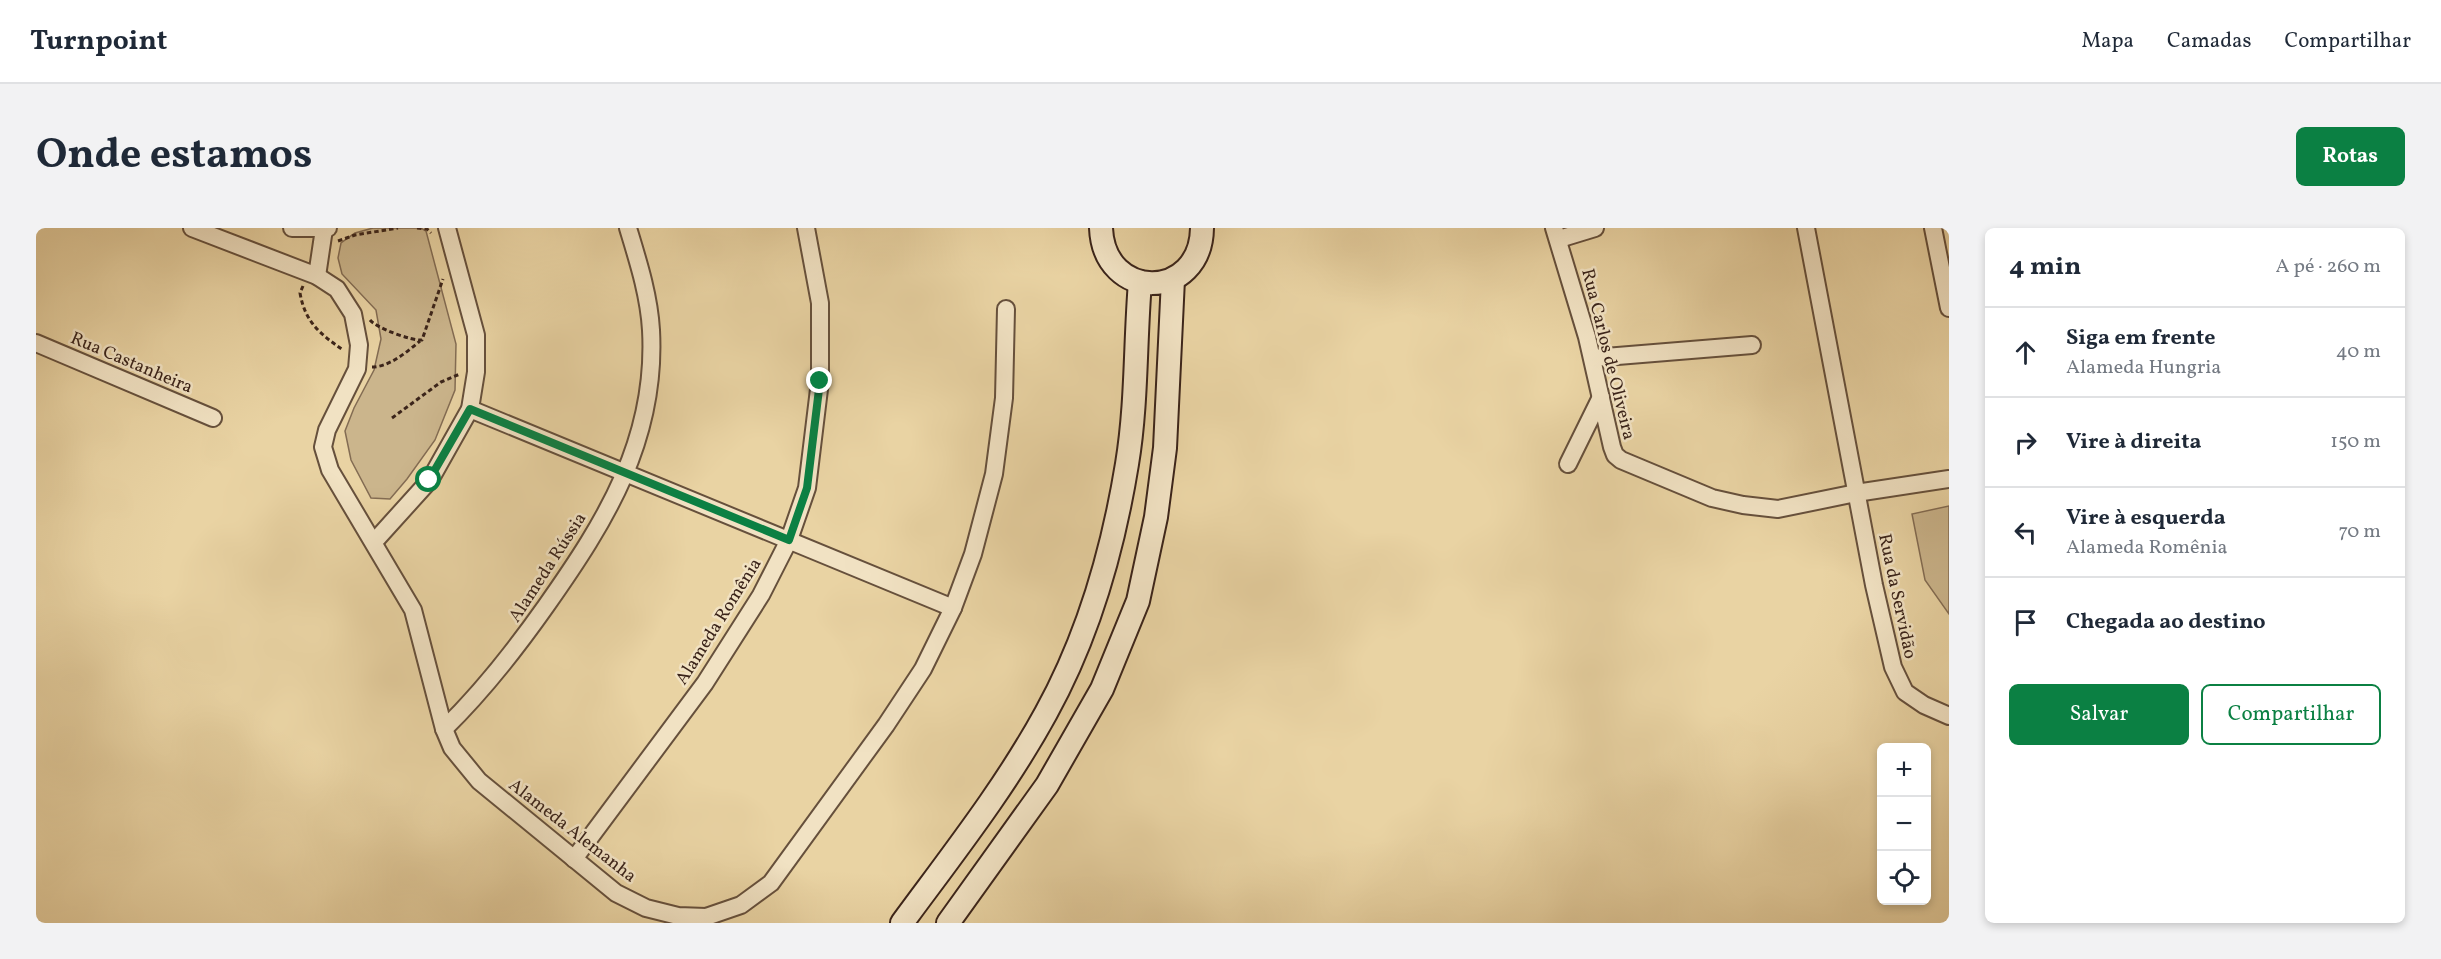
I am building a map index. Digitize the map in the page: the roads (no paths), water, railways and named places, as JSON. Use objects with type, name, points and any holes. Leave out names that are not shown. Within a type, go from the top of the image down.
[{"type":"main road","points":[[1101,228],[1104,251],[1118,271],[1140,282],[1156,283],[1173,279],[1186,270],[1196,257],[1202,241],[1202,228]]},
{"type":"main road","points":[[948,923],[1047,785],[1102,689],[1138,601],[1156,517],[1166,448],[1173,279]]},
{"type":"main road","points":[[902,923],[992,800],[1046,713],[1077,647],[1102,575],[1127,463],[1140,282]]},
{"type":"street","name":"Alameda Alemanha","points":[[192,228],[317,276],[337,289],[353,314],[359,345],[357,369],[327,430],[323,447],[330,470],[413,610],[444,729],[453,748],[479,781],[616,893],[646,908],[678,916],[706,917],[741,905],[771,883],[886,725],[923,669],[954,608],[973,554],[994,474],[1004,398],[1006,309]]},
{"type":"street","points":[[292,228],[326,229],[317,276]]},
{"type":"street","name":"Alameda Rússia","points":[[444,729],[469,705],[523,638],[586,550],[626,474],[640,433],[649,376],[651,330],[645,283],[628,228]]},
{"type":"street","name":"Alameda Romênia","points":[[574,859],[705,683],[761,595],[789,540],[807,488],[820,381],[820,303],[806,228]]},
{"type":"street","points":[[1556,233],[1595,228]]},
{"type":"street","name":"Rua da Servidão","points":[[1806,228],[1856,493],[1893,667],[1905,692],[1924,705],[1949,716]]},
{"type":"street","points":[[1934,228],[1949,308]]},
{"type":"street","points":[[374,542],[429,480],[470,409],[476,368],[476,335],[441,233]]},
{"type":"street","name":"Rua Carlos de Oliveira","points":[[1556,233],[1593,358],[1615,455],[1621,460],[1712,498],[1743,505],[1778,509],[1856,493]]},
{"type":"street","name":"Rua Castanheira","points":[[36,343],[213,418]]},
{"type":"street","points":[[1593,358],[1752,345]]},
{"type":"street","points":[[1568,464],[1601,397]]},
{"type":"street","points":[[470,409],[954,608]]},
{"type":"street","points":[[1856,493],[1949,479]]}]
